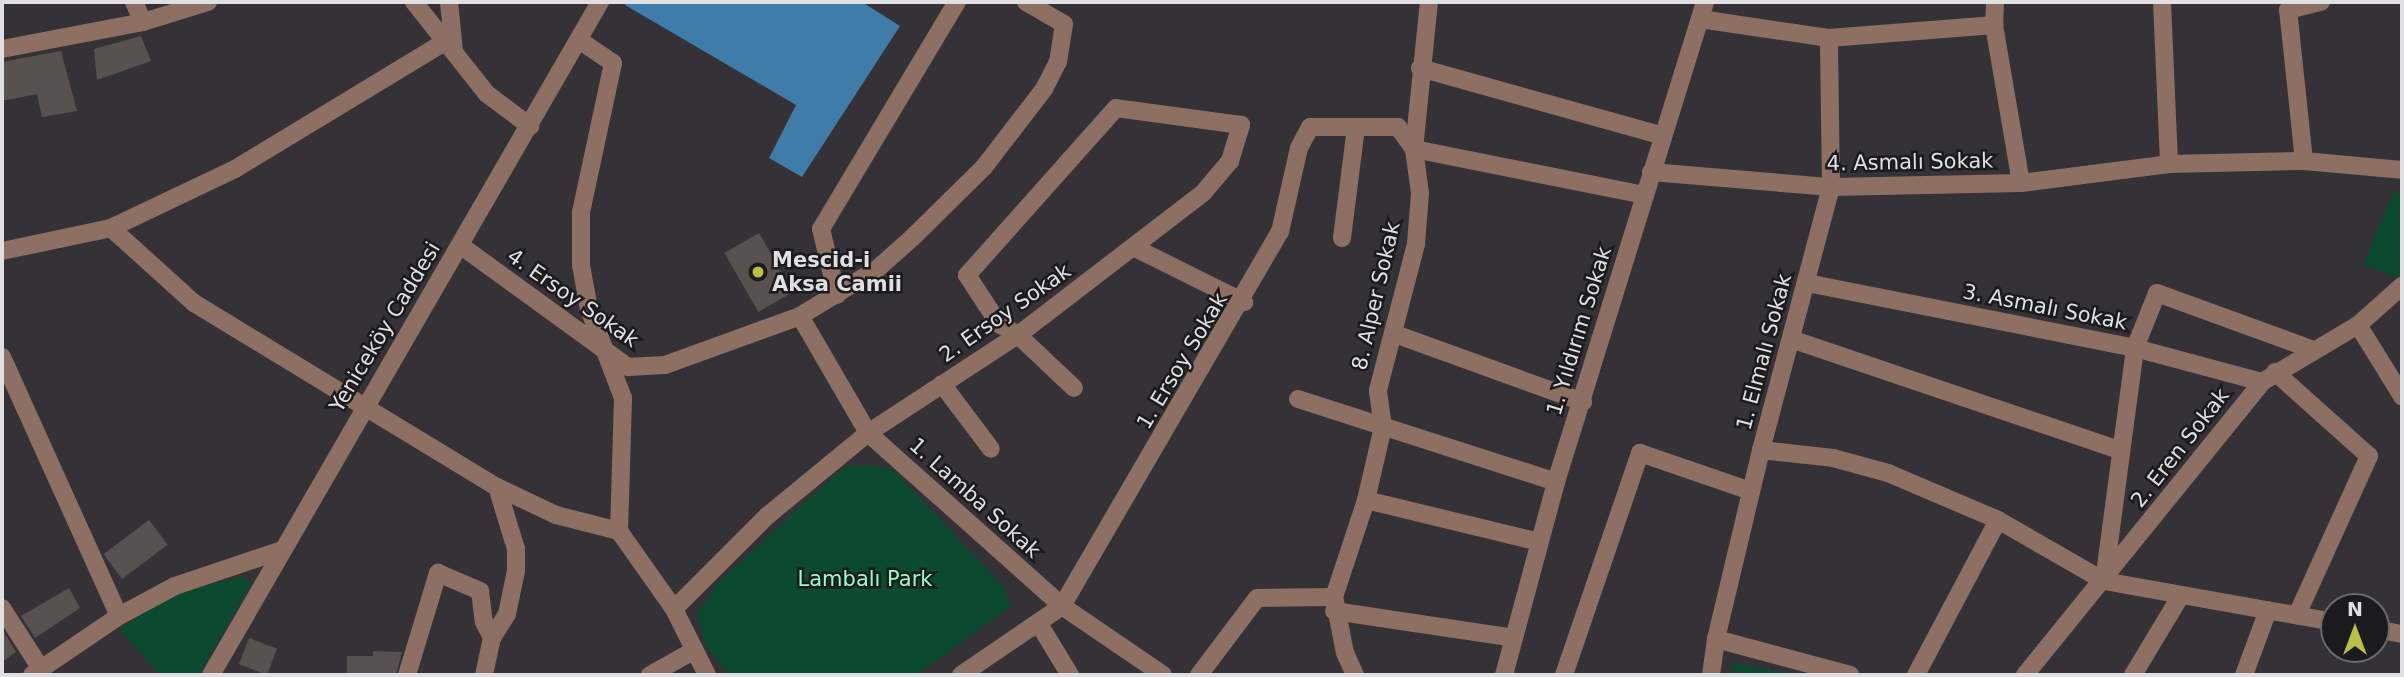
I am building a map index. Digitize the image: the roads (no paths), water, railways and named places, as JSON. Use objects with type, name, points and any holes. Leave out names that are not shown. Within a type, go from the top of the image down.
[{"type":"street","points":[[134,2],[144,22]]},
{"type":"street","points":[[2,49],[144,22],[208,2]]},
{"type":"street","points":[[415,2],[486,94],[530,126]]},
{"type":"street","points":[[449,2],[450,46]]},
{"type":"street","name":"Yeniceköy Caddesi","points":[[211,675],[279,551],[530,126],[600,2]]},
{"type":"street","points":[[837,295],[821,229],[957,2]]},
{"type":"street","name":"4. Ersoy Sokak","points":[[460,245],[628,367],[665,365],[800,316],[837,295],[885,261],[985,167],[1044,89],[1058,62],[1064,24],[1026,2]]},
{"type":"street","name":"8. Alper Sokak","points":[[1334,604],[1366,500],[1383,426],[1378,390],[1395,334],[1416,244],[1420,193],[1413,149],[1429,2]]},
{"type":"street","points":[[1995,2],[1994,25],[2021,183]]},
{"type":"street","points":[[2162,2],[2169,164]]},
{"type":"street","points":[[2304,160],[2288,10],[2321,2]]},
{"type":"street","points":[[1703,10],[1829,38],[1994,25]]},
{"type":"street","name":"1. Yıldırım Sokak","points":[[1504,675],[1556,482],[1703,10]]},
{"type":"street","name":"1. Elmalı Sokak","points":[[1712,675],[1716,639],[1760,450],[1831,187],[1829,38]]},
{"type":"street","points":[[579,40],[612,63],[581,212],[581,265],[589,309],[610,356],[623,398],[619,531],[674,609],[707,675]]},
{"type":"street","points":[[2,251],[111,228],[235,169],[450,46]]},
{"type":"street","points":[[1420,68],[1663,136]]},
{"type":"street","name":"2. Ersoy Sokak","points":[[674,609],[767,516],[868,433],[1018,335],[1135,248],[1216,177],[1230,161],[1241,125],[1116,108],[967,275],[999,324],[1018,335]]},
{"type":"street","name":"1. Ersoy Sokak","points":[[1062,606],[1244,302],[1280,232],[1299,148],[1310,127],[1356,127]]},
{"type":"street","points":[[1342,239],[1356,127],[1398,127],[1413,149],[1644,195]]},
{"type":"street","name":"4. Asmalı Sokak","points":[[1651,172],[1831,187],[2021,183],[2169,164],[2304,160],[2402,170]]},
{"type":"street","points":[[111,228],[194,303],[497,486],[556,515],[619,531]]},
{"type":"street","points":[[1135,248],[1244,302]]},
{"type":"street","name":"3. Asmalı Sokak","points":[[1807,283],[2135,348],[2157,293],[2314,349]]},
{"type":"street","name":"2. Eren Sokak","points":[[2025,675],[2268,377],[2358,325],[2402,286]]},
{"type":"street","name":"1. Lamba Sokak","points":[[800,316],[868,433],[1062,606],[1163,675]]},
{"type":"street","points":[[2358,325],[2402,396]]},
{"type":"street","points":[[1395,334],[1583,402]]},
{"type":"street","points":[[1018,335],[1074,388]]},
{"type":"street","points":[[1790,339],[2121,451]]},
{"type":"street","points":[[2104,581],[2135,348],[2268,377],[2369,456],[2297,615]]},
{"type":"street","points":[[2,357],[119,617]]},
{"type":"street","points":[[942,384],[991,449]]},
{"type":"street","points":[[1298,399],[1556,482]]},
{"type":"street","points":[[1760,450],[1833,458],[1888,473],[1998,520],[2104,581],[2320,619]]},
{"type":"street","points":[[1564,675],[1640,453],[1751,491]]},
{"type":"street","points":[[484,675],[492,638],[507,614],[516,571],[516,549],[497,486]]},
{"type":"street","points":[[1366,500],[1539,542]]},
{"type":"street","points":[[1916,675],[1998,520]]},
{"type":"street","points":[[2,608],[37,672],[119,617],[175,586],[279,551]]},
{"type":"street","points":[[407,675],[439,573],[481,592],[484,622],[492,638]]},
{"type":"street","points":[[2133,675],[2181,595]]},
{"type":"street","points":[[1199,675],[1257,598],[1334,604],[1514,638]]},
{"type":"street","points":[[1334,604],[1355,675]]},
{"type":"street","points":[[961,675],[1062,606]]},
{"type":"street","points":[[2244,675],[2268,610]]},
{"type":"street","points":[[1039,624],[1070,675]]},
{"type":"street","points":[[1716,639],[1850,675]]},
{"type":"street","points":[[650,675],[695,649]]},
{"type":"water","points":[[626,2],[862,2],[900,26],[802,177],[769,158],[796,105],[625,5]]},
{"type":"place","name":"Mescid-i Aksa Camii","points":[[758,272]]},
{"type":"park label","name":"Lambalı Park","points":[[865,579]]}]
